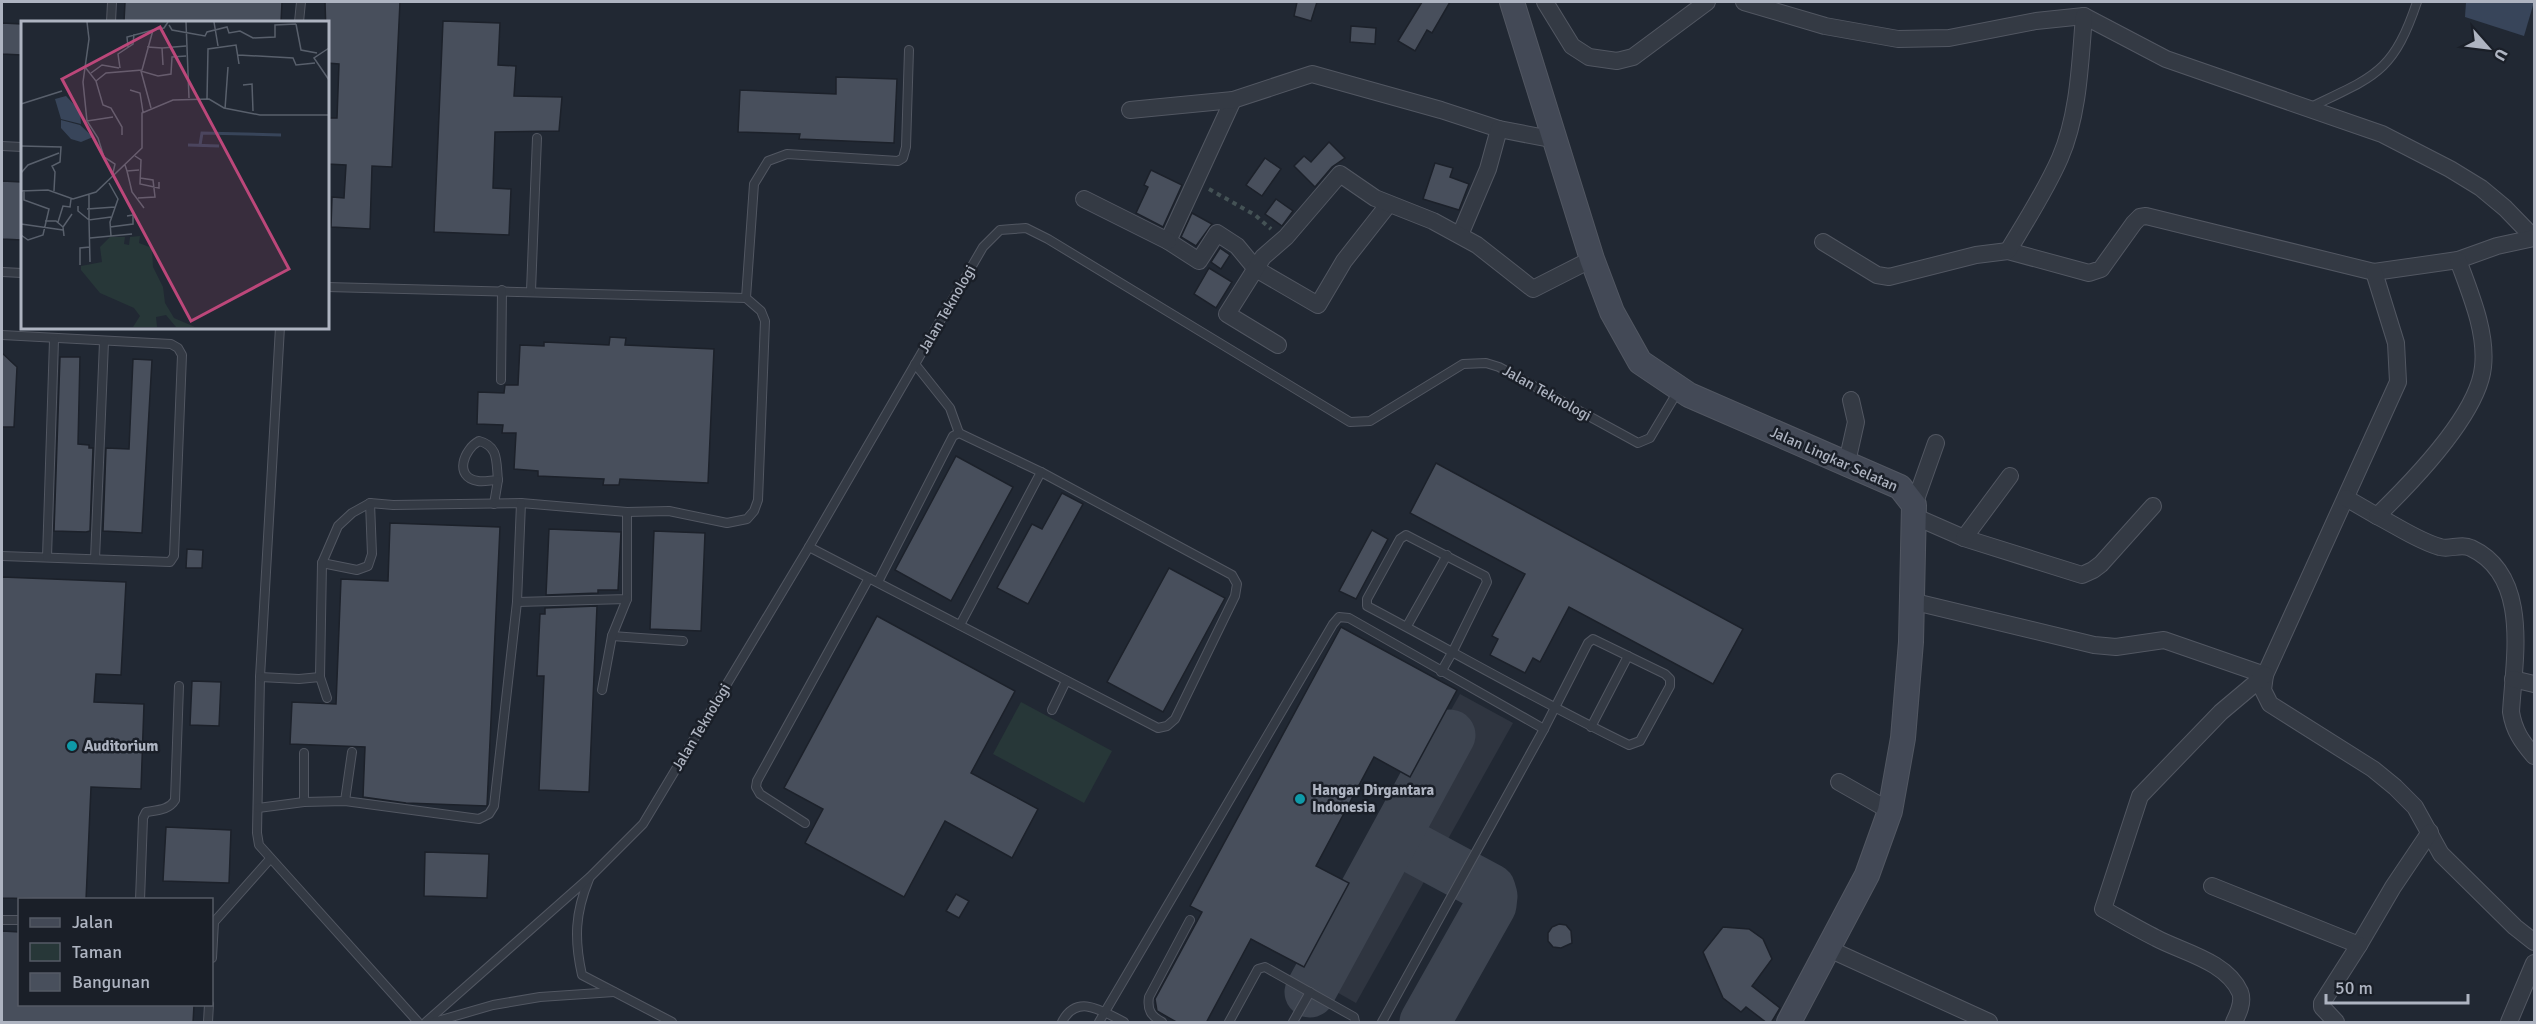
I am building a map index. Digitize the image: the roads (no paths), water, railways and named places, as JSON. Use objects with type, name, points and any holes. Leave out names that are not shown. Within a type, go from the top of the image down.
[{"type":"main road","name":"Jalan Lingkar Selatan","points":[[1512,2],[1592,259],[1612,312],[1631,350],[1640,362],[1679,389],[1900,487],[1915,511]]},
{"type":"main road","points":[[1789,1023],[1867,875],[1890,811],[1903,738],[1911,642],[1915,511]]},
{"type":"street","points":[[1545,2],[1572,46],[1589,57],[1617,62],[1633,57],[1707,2]]},
{"type":"street","points":[[1743,2],[1825,26],[1898,39],[1949,38],[2036,21],[2084,16],[2166,59],[2382,134],[2450,169],[2481,188],[2505,208],[2534,238]]},
{"type":"street","points":[[2008,251],[2060,158],[2069,133],[2077,93],[2084,16]]},
{"type":"street","points":[[1130,110],[1233,100],[1312,74],[1442,110],[1499,129],[1556,140]]},
{"type":"street","points":[[1168,241],[1233,100]]},
{"type":"street","points":[[1460,235],[1488,169],[1499,129]]},
{"type":"street","points":[[1278,345],[1227,314],[1270,249],[1282,239],[1340,174],[1388,205],[1433,221],[1477,245],[1533,289],[1592,259]]},
{"type":"street","points":[[1084,199],[1168,241],[1198,261],[1217,233],[1237,246],[1256,269],[1318,305],[1344,261],[1388,205]]},
{"type":"street","points":[[1823,242],[1877,275],[1889,277],[1976,255],[2008,251],[2089,273],[2101,269],[2134,223],[2140,217],[2146,216],[2374,272],[2458,260],[2497,246],[2534,238]]},
{"type":"street","points":[[2377,516],[2406,488],[2441,448],[2479,386],[2483,368],[2483,351],[2474,306],[2458,260]]},
{"type":"street","points":[[2374,272],[2396,343],[2398,382],[2265,675],[2263,690],[2270,704],[2373,769],[2415,807],[2441,854],[2515,927],[2535,942]]},
{"type":"street","points":[[1847,462],[1856,422],[1851,400]]},
{"type":"street","points":[[1936,443],[1915,511],[1965,538],[2082,575],[2101,564],[2153,506]]},
{"type":"street","points":[[1965,538],[2010,476]]},
{"type":"street","points":[[2346,498],[2436,546],[2447,548],[2468,546],[2495,563],[2504,579],[2517,623],[2511,712],[2513,724],[2519,738],[2535,756]]},
{"type":"street","points":[[1911,601],[2094,645],[2116,647],[2164,640],[2265,675]]},
{"type":"street","points":[[2234,1023],[2240,1011],[2240,992],[2226,975],[2212,964],[2157,939],[2103,909],[2140,796],[2221,712],[2265,675]]},
{"type":"street","points":[[2513,680],[2535,684]]},
{"type":"street","points":[[1839,782],[1890,811]]},
{"type":"street","points":[[2336,1023],[2322,1007],[2322,1003],[2393,887],[2430,832]]},
{"type":"street","points":[[2212,885],[2359,945]]},
{"type":"street","points":[[1828,949],[1989,1023]]},
{"type":"street","points":[[2509,1023],[2535,963]]},
{"type":"lane","points":[[111,21],[112,2]]},
{"type":"lane","points":[[299,21],[301,2]]},
{"type":"lane","points":[[2307,109],[2377,73],[2388,62],[2403,39],[2417,2]]},
{"type":"lane","points":[[746,298],[754,184],[760,170],[768,161],[787,154],[898,161],[903,158],[906,147],[909,50]]},
{"type":"lane","points":[[531,291],[537,138]]},
{"type":"lane","points":[[2,146],[21,147]]},
{"type":"lane","name":"Jalan Teknologi","points":[[426,1023],[590,877],[643,824],[809,547],[983,247],[1000,230],[1026,228],[1048,239],[1350,422],[1370,422],[1463,364],[1486,363],[1498,367],[1638,443],[1650,438],[1679,389]]},
{"type":"lane","points":[[2,272],[21,273]]},
{"type":"lane","points":[[327,698],[320,677],[322,563],[338,526],[352,513],[370,503],[393,505],[521,503],[627,512],[669,511],[727,523],[747,519],[754,511],[758,500],[765,321],[761,311],[746,298],[328,287]]},
{"type":"lane","points":[[501,380],[502,290]]},
{"type":"lane","points":[[280,328],[260,677],[257,833],[259,845],[418,1023]]},
{"type":"lane","points":[[2,335],[54,340],[171,344],[178,348],[182,355],[174,555],[170,562],[2,556]]},
{"type":"lane","points":[[47,557],[54,340]]},
{"type":"lane","points":[[96,559],[104,342]]},
{"type":"lane","points":[[915,364],[950,408],[959,434]]},
{"type":"lane","points":[[809,547],[1158,728],[1167,726],[1175,719],[1235,596],[1237,584],[1232,575],[1041,472],[959,434],[953,436],[878,582]]},
{"type":"lane","points":[[494,504],[498,480],[495,450],[489,443],[479,441],[472,444],[465,456],[462,468],[466,476],[477,481],[498,480]]},
{"type":"lane","points":[[960,625],[1041,472]]},
{"type":"lane","points":[[322,563],[357,570],[368,566],[372,554],[370,503]]},
{"type":"lane","points":[[258,808],[304,802],[345,801],[479,819],[489,814],[494,806],[517,602],[521,503]]},
{"type":"lane","points":[[602,690],[612,636],[627,599],[627,512]]},
{"type":"lane","points":[[1382,1023],[1544,729],[1555,708],[1588,643],[1593,639],[1665,674],[1670,679],[1670,686],[1640,741],[1633,746],[1591,727],[1555,708],[1453,651],[1407,626],[1367,606],[1367,599],[1400,539],[1406,536],[1485,576],[1487,582],[1453,651],[1441,672]]},
{"type":"lane","points":[[1407,626],[1447,555]]},
{"type":"lane","points":[[806,823],[760,794],[756,787],[869,578]]},
{"type":"lane","points":[[517,602],[627,599]]},
{"type":"lane","points":[[1099,1023],[1333,624],[1340,617],[1349,618],[1544,729]]},
{"type":"lane","points":[[612,636],[683,641]]},
{"type":"lane","points":[[1591,727],[1628,656]]},
{"type":"lane","points":[[260,677],[299,679],[320,677]]},
{"type":"lane","points":[[1052,710],[1066,681]]},
{"type":"lane","points":[[140,898],[143,818],[146,812],[165,809],[176,800],[179,686]]},
{"type":"lane","points":[[345,801],[352,752]]},
{"type":"lane","points":[[304,753],[304,802]]},
{"type":"lane","points":[[213,922],[270,859]]},
{"type":"lane","points":[[590,877],[578,907],[578,949],[582,975],[672,1023]]},
{"type":"lane","points":[[2,920],[18,920]]},
{"type":"lane","points":[[1162,1023],[1153,1017],[1147,1007],[1149,997],[1190,921]]},
{"type":"lane","points":[[1229,1023],[1258,969],[1265,967],[1354,1017],[1355,1023]]},
{"type":"lane","points":[[434,1023],[493,1005],[516,1001],[540,997],[615,992]]},
{"type":"lane","points":[[1293,1023],[1311,992]]},
{"type":"lane","points":[[207,1023],[209,1006]]},
{"type":"lane","points":[[1062,1023],[1066,1013],[1077,1007],[1090,1007],[1105,1012],[1124,1023]]},
{"type":"water","points":[[2466,2],[2534,2],[2524,36],[2465,17]]},
{"type":"place","name":"Auditorium","points":[[72,746]]},
{"type":"place","name":"Hangar Dirgantara Indonesia","points":[[1300,799]]}]
